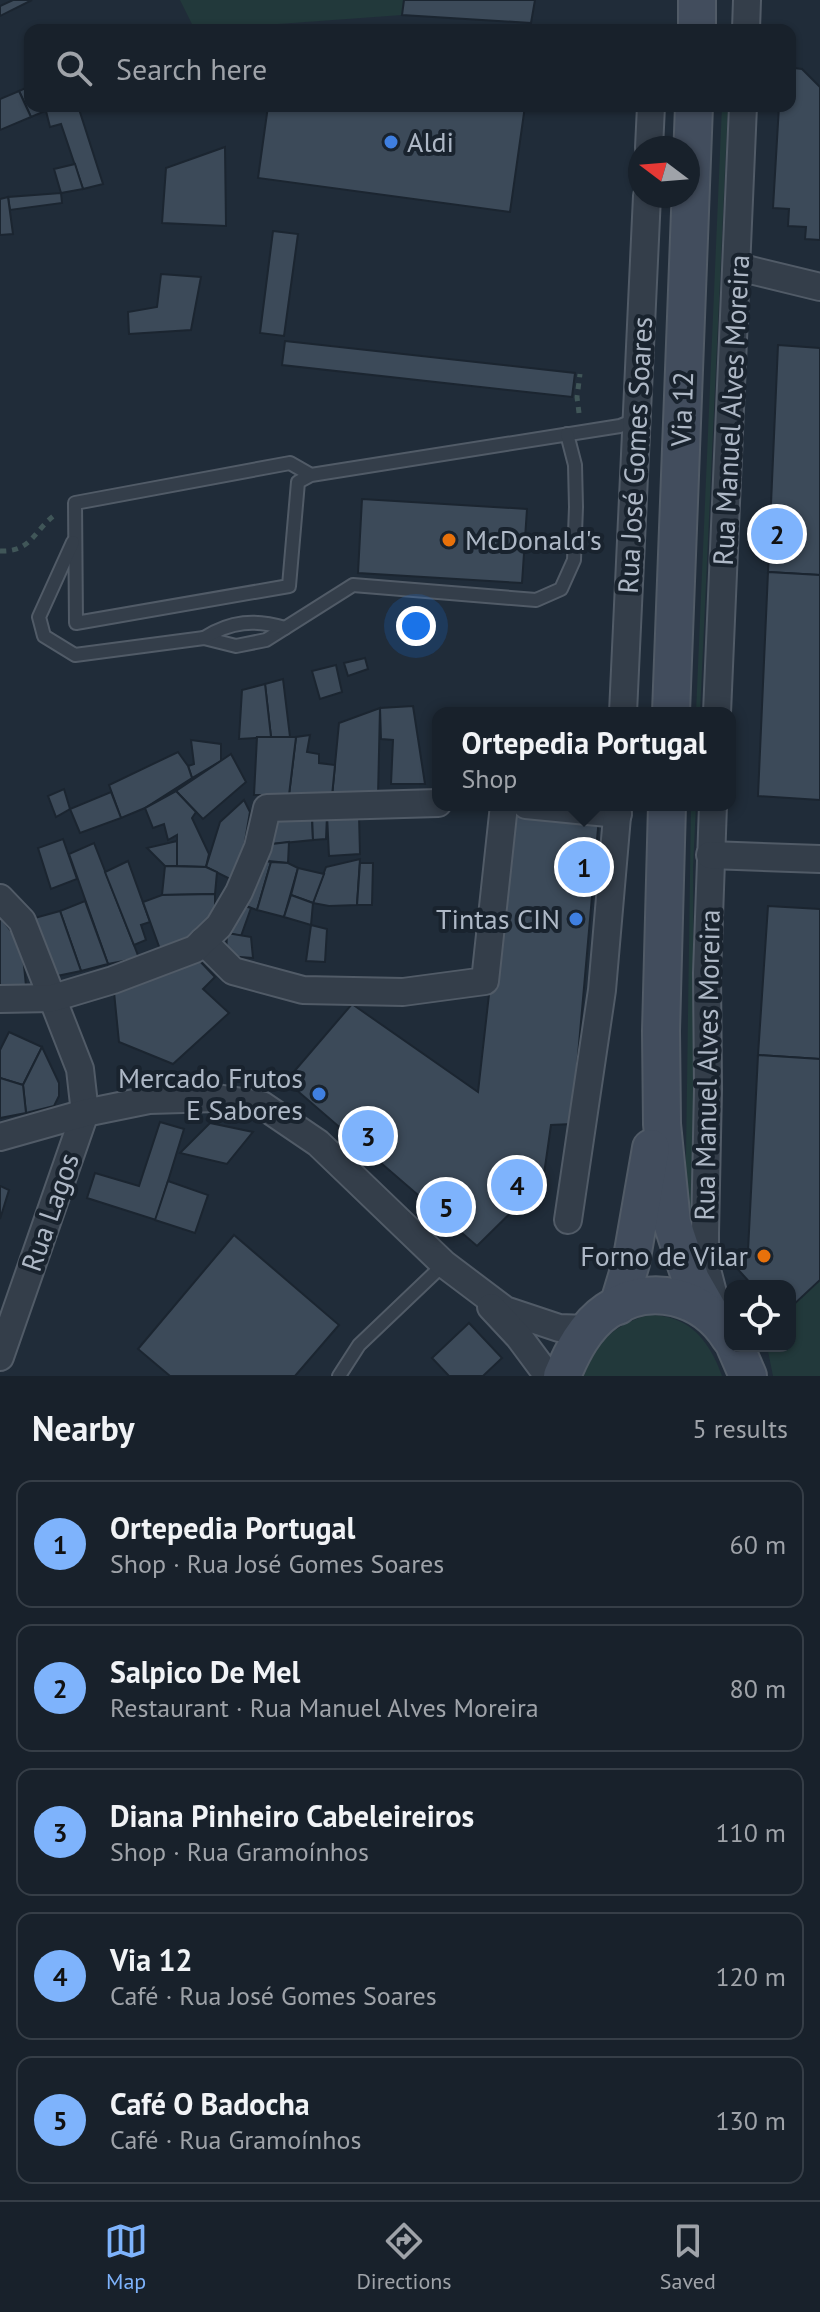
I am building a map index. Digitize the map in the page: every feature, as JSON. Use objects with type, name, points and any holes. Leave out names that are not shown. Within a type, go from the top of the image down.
[{"type":"main road","points":[[697,0],[697,24]]},
{"type":"main road","name":"Via 12","points":[[671,707],[694,112]]},
{"type":"main road","points":[[667,811],[661,1031],[662,1124],[672,1223],[691,1280],[724,1331]]},
{"type":"main road","points":[[618,1306],[631,1263],[647,1180],[661,1031]]},
{"type":"main road","points":[[562,1376],[588,1329],[609,1310],[638,1298],[668,1296],[697,1304],[724,1331]]},
{"type":"main road","points":[[735,1352],[748,1376]]},
{"type":"street","points":[[746,24],[747,0]]},
{"type":"street","points":[[650,136],[651,112]]},
{"type":"street","name":"Rua Manuel Alves Moreira","points":[[717,707],[743,112]]},
{"type":"street","name":"Rua José Gomes Soares","points":[[623,707],[646,208]]},
{"type":"street","points":[[738,267],[820,287]]},
{"type":"street","points":[[0,999],[53,998],[113,980],[195,949],[219,926],[239,892],[258,847],[267,808],[432,803]]},
{"type":"street","points":[[203,941],[233,971],[303,990],[403,992],[485,981],[503,811]]},
{"type":"street","points":[[568,1220],[602,990],[618,811]]},
{"type":"street","name":"Rua Manuel Alves Moreira","points":[[713,811],[707,973],[705,1262],[724,1331]]},
{"type":"street","points":[[710,855],[820,859]]},
{"type":"street","points":[[0,898],[22,921],[53,998],[80,1069],[85,1113]]},
{"type":"street","points":[[0,1137],[85,1113],[162,1100],[217,1098],[262,1105],[318,1143],[444,1264],[505,1310],[559,1328],[588,1329]]},
{"type":"street","name":"Rua Lagos","points":[[0,1357],[85,1113]]},
{"type":"street","points":[[472,1287],[519,1337],[548,1376]]},
{"type":"lane","points":[[311,475],[290,463],[75,503],[76,623],[289,586],[298,482],[311,475],[620,426],[637,419]]},
{"type":"lane","points":[[75,536],[39,617],[44,636],[75,655],[204,638],[236,646],[250,645],[266,640],[353,585],[536,600],[561,589],[574,560],[575,465],[567,434]]},
{"type":"lane","points":[[204,638],[218,629],[247,622],[266,622],[285,628]]},
{"type":"lane","points":[[339,1376],[359,1345],[444,1264]]},
{"type":"path","points":[[580,374],[577,397],[580,422]]},
{"type":"path","points":[[0,551],[16,551],[24,547],[57,513]]},
{"type":"green space","points":[[180,0],[404,0],[402,15],[278,24],[192,24]]},
{"type":"green space","points":[[722,112],[728,112],[700,707],[696,707]]},
{"type":"green space","points":[[691,811],[696,811],[693,868],[695,1242],[685,1225]]},
{"type":"green space","points":[[820,1280],[820,1376],[773,1376],[768,1352],[796,1352],[796,1302]]},
{"type":"green space","points":[[649,1315],[675,1319],[696,1332],[711,1351],[722,1376],[579,1376],[607,1337],[625,1324]]},
{"type":"building","points":[[13,0],[32,0],[0,16],[0,6]]},
{"type":"building","points":[[404,0],[535,0],[531,23],[402,15]]},
{"type":"building","points":[[796,68],[802,69],[820,87],[820,240],[805,239],[806,227],[788,226],[789,209],[773,208],[779,112],[796,112]]},
{"type":"building","points":[[19,91],[24,112],[29,112],[31,117],[0,130],[0,99]]},
{"type":"building","points":[[46,112],[80,112],[103,184],[83,189],[61,124],[50,127]]},
{"type":"building","name":"Aldi","points":[[267,112],[524,112],[510,212],[258,178]]},
{"type":"building","points":[[225,147],[226,226],[162,223],[166,168]]},
{"type":"building","points":[[75,164],[83,189],[61,193],[54,169]]},
{"type":"building","points":[[61,193],[62,203],[10,210],[8,197]]},
{"type":"building","points":[[8,197],[13,234],[0,235],[0,199]]},
{"type":"building","points":[[273,231],[298,234],[284,336],[260,333]]},
{"type":"building","points":[[161,274],[201,277],[191,330],[129,334],[128,312],[157,307]]},
{"type":"building","points":[[285,341],[575,373],[572,397],[282,365]]},
{"type":"building","points":[[778,345],[820,348],[820,575],[768,572]]},
{"type":"building","points":[[362,499],[527,509],[522,583],[358,573]]},
{"type":"building","points":[[768,572],[820,575],[820,800],[758,796]]},
{"type":"building","points":[[365,658],[368,669],[348,676],[344,663]]},
{"type":"building","points":[[336,665],[342,692],[320,699],[312,671]]},
{"type":"building","points":[[283,679],[290,737],[271,737],[265,684]]},
{"type":"building","points":[[265,684],[271,737],[239,739],[242,690]]},
{"type":"building","points":[[413,706],[425,784],[391,784],[393,740],[381,739],[380,708]]},
{"type":"building","points":[[380,708],[378,797],[332,796],[339,723]]},
{"type":"building","points":[[310,735],[307,752],[319,754],[319,763],[335,765],[332,796],[289,795],[296,737]]},
{"type":"building","points":[[257,737],[296,737],[289,795],[254,795]]},
{"type":"building","points":[[191,740],[221,744],[221,761],[192,778],[188,766],[194,764]]},
{"type":"building","points":[[178,752],[192,778],[145,808],[121,818],[109,785]]},
{"type":"building","points":[[231,754],[246,782],[203,819],[176,791]]},
{"type":"building","points":[[64,789],[70,809],[56,817],[48,796]]},
{"type":"building","points":[[176,791],[196,812],[192,818],[209,854],[206,867],[177,866],[177,835],[168,840],[164,824],[153,828],[145,808]]},
{"type":"building","points":[[111,792],[121,818],[80,833],[70,809]]},
{"type":"building","points":[[244,800],[250,812],[241,865],[234,881],[206,867],[220,822]]},
{"type":"building","points":[[510,811],[599,817],[572,1124],[551,1125],[543,1181],[477,1246],[286,1081],[352,1004],[478,1092]]},
{"type":"building","points":[[312,815],[313,840],[263,845],[269,816]]},
{"type":"building","points":[[312,815],[327,815],[326,839],[313,840]]},
{"type":"building","points":[[327,815],[359,815],[360,854],[329,856]]},
{"type":"building","points":[[63,839],[77,879],[51,889],[38,848]]},
{"type":"building","points":[[177,841],[177,866],[165,866],[147,848]]},
{"type":"building","points":[[289,842],[288,863],[259,860],[263,845]]},
{"type":"building","points":[[94,843],[139,958],[108,964],[69,854]]},
{"type":"building","points":[[360,859],[357,905],[313,903],[326,867]]},
{"type":"building","points":[[259,860],[271,862],[257,910],[239,904]]},
{"type":"building","points":[[128,861],[150,922],[141,925],[146,940],[134,945],[105,872]]},
{"type":"building","points":[[271,862],[288,863],[298,868],[284,917],[257,910]]},
{"type":"building","points":[[360,863],[373,863],[372,905],[357,905]]},
{"type":"building","points":[[165,866],[206,867],[217,872],[215,894],[162,895]]},
{"type":"building","points":[[298,868],[324,874],[313,903],[291,895]]},
{"type":"building","points":[[215,894],[215,917],[203,930],[161,952],[143,902],[162,895]]},
{"type":"building","points":[[291,895],[313,903],[311,925],[284,917]]},
{"type":"building","points":[[85,901],[108,964],[81,971],[60,911]]},
{"type":"building","points":[[239,904],[251,908],[241,936],[227,933]]},
{"type":"building","points":[[768,906],[820,909],[820,1059],[758,1055]]},
{"type":"building","points":[[60,911],[81,971],[52,977],[31,919]]},
{"type":"building","points":[[0,917],[22,945],[26,986],[0,987]]},
{"type":"building","points":[[311,925],[327,929],[325,962],[306,961]]},
{"type":"building","points":[[227,933],[251,937],[253,958],[226,956]]},
{"type":"building","points":[[195,956],[215,977],[203,989],[229,1013],[173,1064],[119,1042],[114,992]]},
{"type":"building","points":[[9,1032],[42,1047],[23,1085],[0,1078],[0,1050]]},
{"type":"building","points":[[42,1047],[59,1083],[59,1096],[54,1106],[26,1113],[23,1085]]},
{"type":"building","points":[[758,1055],[820,1059],[820,1280],[796,1302],[796,1280],[748,1280],[734,1265],[748,1251]]},
{"type":"building","points":[[0,1078],[23,1085],[26,1113],[0,1118]]},
{"type":"building","points":[[160,1122],[184,1129],[156,1220],[87,1198],[95,1173],[139,1186]]},
{"type":"building","points":[[210,1123],[253,1132],[227,1164],[180,1153]]},
{"type":"building","points":[[168,1181],[208,1195],[195,1233],[155,1220]]},
{"type":"building","points":[[0,1186],[9,1190],[0,1219]]},
{"type":"building","points":[[234,1235],[339,1325],[295,1376],[170,1376],[138,1349]]},
{"type":"building","points":[[469,1323],[502,1358],[483,1376],[449,1376],[432,1358]]},
{"type":"place","name":"Aldi","points":[[391,142]]},
{"type":"place","name":"Salpico De Mel","points":[[777,534]]},
{"type":"place","name":"McDonald's","points":[[449,540]]},
{"type":"place","name":"Ortepedia Portugal","points":[[584,867]]},
{"type":"place","name":"Tintas CIN","points":[[576,919]]},
{"type":"place","name":"Mercado Frutos E Sabores","points":[[319,1094]]},
{"type":"place","name":"Diana Pinheiro Cabeleireiros","points":[[368,1136]]},
{"type":"place","name":"Via 12","points":[[517,1185]]},
{"type":"place","name":"Café O Badocha","points":[[446,1207]]},
{"type":"place","name":"Forno de Vilar","points":[[764,1256]]}]
